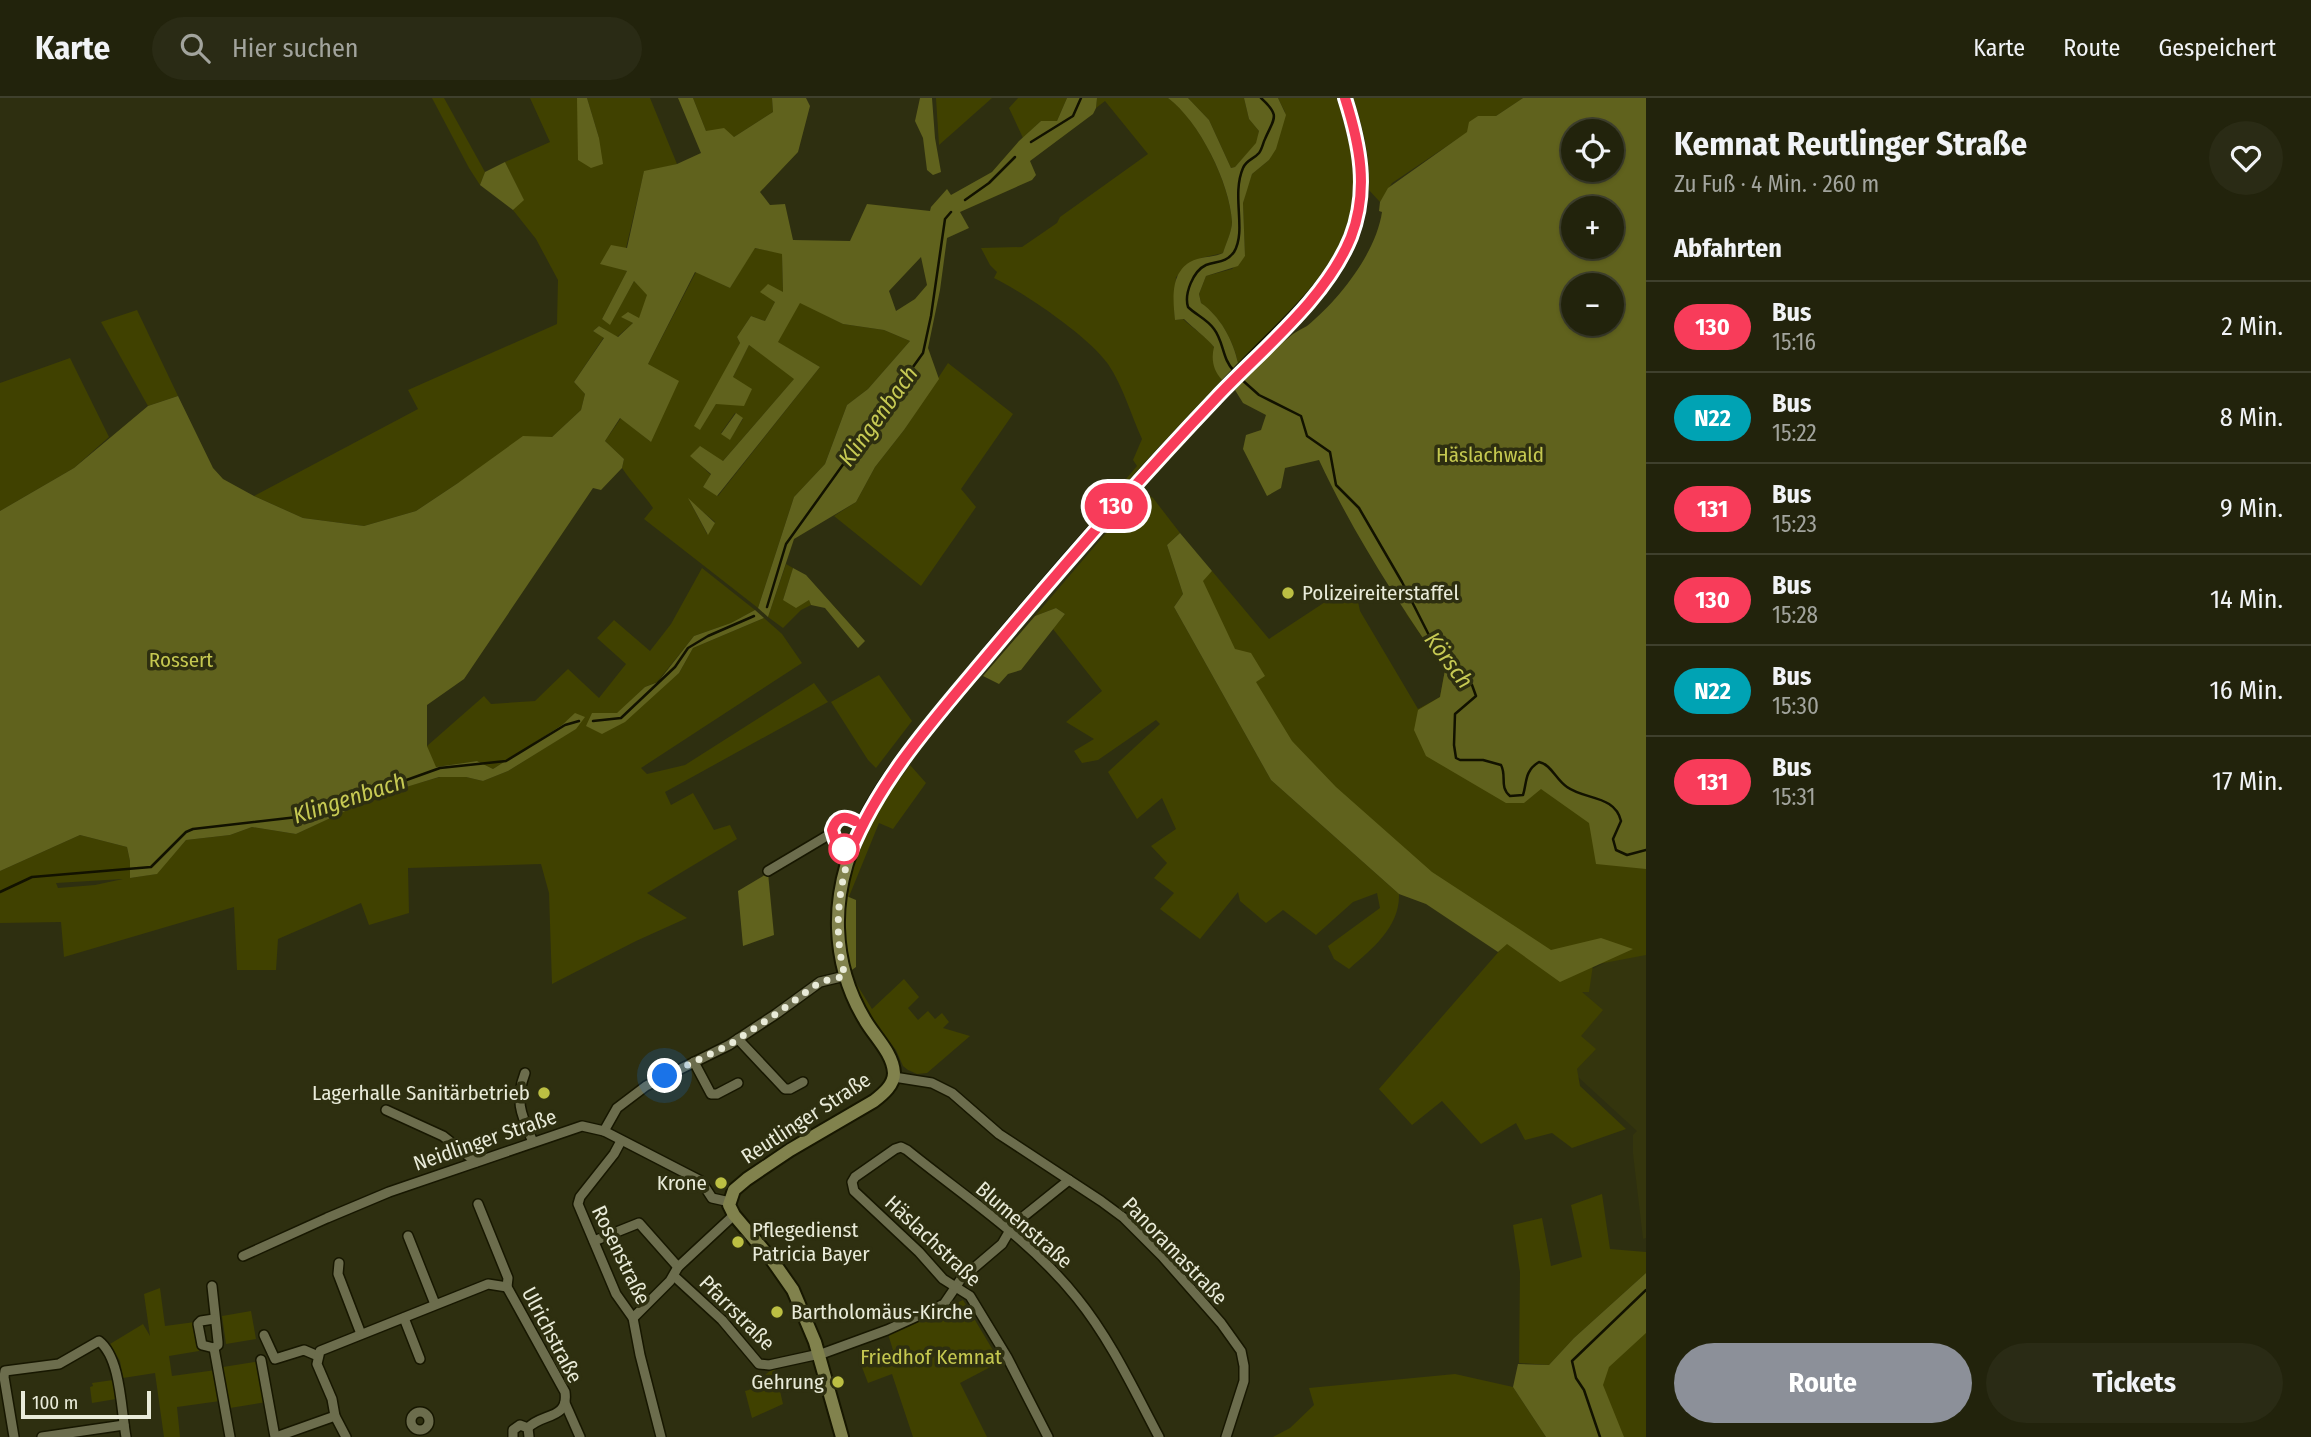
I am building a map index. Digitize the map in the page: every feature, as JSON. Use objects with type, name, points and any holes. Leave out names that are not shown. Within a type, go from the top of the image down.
[{"type":"main road","name":"Reutlinger Straße","points":[[730,1202],[734,1190],[747,1179],[790,1150],[874,1101],[888,1088],[894,1077],[890,1059],[859,1011],[845,976],[839,942],[838,906],[844,872],[861,826],[882,790],[913,748],[1019,618],[1119,503],[1321,286],[1337,264],[1351,235],[1360,200],[1362,167],[1359,144],[1345,98]]},
{"type":"main road","points":[[730,1202],[734,1215],[772,1259],[791,1287],[819,1354],[842,1437]]},
{"type":"street","points":[[850,853],[839,844],[832,833],[833,827],[841,818],[847,817],[861,826]]},
{"type":"street","points":[[768,871],[832,833]]},
{"type":"street","points":[[604,1132],[613,1114],[652,1082],[738,1039],[820,982],[845,976]]},
{"type":"street","points":[[738,1039],[785,1089],[803,1082]]},
{"type":"street","points":[[694,1062],[711,1094],[717,1094],[738,1083]]},
{"type":"street","points":[[524,1073],[520,1111],[533,1142]]},
{"type":"street","name":"Panoramastraße","points":[[894,1077],[943,1087],[999,1134],[1101,1200],[1143,1236],[1237,1344],[1245,1374],[1226,1437]]},
{"type":"street","points":[[386,1110],[443,1136],[475,1162]]},
{"type":"street","name":"Neidlinger Straße","points":[[243,1256],[347,1209],[582,1126],[594,1127],[701,1181],[712,1198],[730,1202]]},
{"type":"street","name":"Rosenstraße","points":[[621,1141],[579,1200],[578,1206],[617,1296],[634,1318],[640,1355],[661,1437]]},
{"type":"street","name":"Blumenstraße","points":[[852,1184],[855,1177],[891,1152],[904,1148],[1009,1231],[1053,1270],[1088,1312],[1112,1350],[1159,1437]]},
{"type":"street","points":[[819,1354],[887,1330],[947,1302],[961,1279],[1002,1244],[1013,1225],[1069,1180]]},
{"type":"street","name":"Häslachstraße","points":[[852,1184],[856,1194],[919,1252],[946,1282],[968,1294],[1011,1364],[1048,1437]]},
{"type":"street","name":"Ulrichstraße","points":[[478,1204],[508,1278],[507,1287],[563,1388],[565,1403],[580,1437]]},
{"type":"street","points":[[634,1318],[734,1215]]},
{"type":"street","points":[[594,1241],[639,1223],[676,1272]]},
{"type":"street","points":[[408,1236],[435,1304]]},
{"type":"street","points":[[339,1263],[338,1274],[361,1334]]},
{"type":"street","name":"Pfarrstraße","points":[[676,1272],[759,1364],[769,1365],[819,1354]]},
{"type":"street","points":[[346,1437],[335,1416],[332,1399],[317,1364],[318,1356],[324,1348],[488,1284],[507,1287]]},
{"type":"street","points":[[212,1286],[218,1342],[214,1348]]},
{"type":"street","points":[[404,1318],[420,1359]]},
{"type":"street","points":[[214,1319],[198,1324],[202,1345],[214,1348]]},
{"type":"street","points":[[264,1335],[275,1359],[304,1350],[318,1356]]},
{"type":"street","points":[[14,1437],[5,1371],[59,1364],[99,1341],[115,1368],[126,1437]]},
{"type":"street","points":[[214,1348],[230,1437]]},
{"type":"street","points":[[261,1360],[276,1437],[335,1416]]},
{"type":"street","name":"Ulrichstraße","points":[[513,1437],[513,1430],[517,1426],[523,1426],[528,1433],[533,1423],[560,1411],[565,1403]]},
{"type":"street","points":[[42,1437],[124,1425]]},
{"type":"street","points":[[427,1427],[431,1437]]},
{"type":"shaded area","points":[[1646,902],[1646,1238],[1643,1239],[1633,1154],[1633,1135],[1637,1131],[1577,1076],[1577,1069],[1595,1049],[1581,1037],[1578,989],[1588,971],[1633,949]]},
{"type":"green space","points":[[432,98],[444,98],[485,172],[480,185],[469,168]]},
{"type":"green space","points":[[530,98],[577,98],[599,138],[587,98],[650,98],[677,164],[644,172],[626,248],[601,263],[627,271],[602,319],[610,324],[634,281],[648,295],[639,319],[622,317],[633,323],[617,337],[599,326],[593,331],[604,337],[574,382],[585,394],[581,410],[552,437],[458,483],[416,511],[364,526],[303,518],[254,496],[418,409],[408,390],[557,324],[558,280],[536,239],[513,210],[523,199],[505,162],[550,142]]},
{"type":"green space","points":[[577,98],[587,98],[599,138],[603,164],[591,168],[578,160]]},
{"type":"green space","name":"Rossert","points":[[678,98],[693,98],[706,131],[724,128],[734,137],[773,112],[772,98],[806,98],[810,106],[798,152],[760,192],[770,205],[785,204],[793,240],[850,241],[867,204],[930,211],[947,189],[951,195],[992,172],[1041,121],[1057,121],[1067,98],[1097,98],[1093,114],[1030,161],[1036,175],[1032,180],[960,212],[969,228],[947,238],[928,348],[939,379],[875,467],[856,502],[794,539],[768,617],[758,608],[794,497],[825,464],[847,405],[868,389],[910,341],[884,330],[843,324],[800,303],[778,342],[820,367],[717,496],[703,487],[711,474],[690,456],[700,446],[723,461],[794,379],[749,345],[733,377],[752,389],[744,406],[716,404],[700,430],[694,426],[740,343],[737,337],[751,316],[765,321],[775,302],[760,292],[768,284],[783,292],[782,254],[755,248],[730,288],[695,272],[648,364],[679,381],[651,442],[620,418],[605,441],[624,459],[622,468],[601,490],[593,488],[464,679],[427,705],[427,746],[436,767],[477,761],[493,769],[562,725],[575,713],[585,717],[576,729],[508,771],[483,781],[466,777],[439,777],[380,795],[296,834],[252,827],[230,835],[186,840],[157,874],[130,878],[127,847],[80,835],[0,871],[0,511],[74,468],[148,406],[178,396],[213,468],[223,479],[254,496],[303,518],[364,526],[416,511],[523,436],[552,437],[581,410],[585,394],[574,382],[604,338],[593,331],[599,326],[618,337],[633,323],[621,317],[628,312],[639,318],[647,295],[634,281],[610,325],[602,319],[627,271],[600,264],[611,245],[627,248],[644,171],[677,164],[701,153]],"holes":[[[921,257],[927,285],[915,299],[896,311],[889,291]]]},
{"type":"green space","points":[[693,98],[772,98],[773,112],[734,137],[706,131]]},
{"type":"green space","points":[[920,98],[932,98],[941,172],[933,175],[927,170],[923,138],[915,121]]},
{"type":"green space","points":[[936,98],[992,98],[939,145]]},
{"type":"green space","points":[[1018,98],[1067,98],[1057,121],[1041,121],[1023,138],[1009,108]]},
{"type":"green space","points":[[1097,98],[1168,98],[1180,108],[1211,154],[1226,190],[1232,222],[1223,253],[1201,258],[1176,277],[1174,304],[1175,320],[1183,319],[1213,346],[1224,383],[1158,448],[1148,464],[1092,527],[1088,524],[1137,466],[1133,460],[1142,439],[1118,382],[1099,353],[1056,316],[994,278],[997,272],[981,248],[1022,247],[1148,154],[1105,101],[1096,108]]},
{"type":"green space","points":[[1168,98],[1188,98],[1209,120],[1231,168],[1235,167],[1256,143],[1259,131],[1249,119],[1244,98],[1278,98],[1286,115],[1276,149],[1269,160],[1252,174],[1243,203],[1245,256],[1238,266],[1206,276],[1199,294],[1201,303],[1225,329],[1236,354],[1238,363],[1222,380],[1214,364],[1214,347],[1184,319],[1175,320],[1174,288],[1179,273],[1190,262],[1223,253],[1232,226],[1230,206],[1211,154],[1191,122]]},
{"type":"green space","points":[[1188,98],[1244,98],[1249,119],[1259,131],[1257,143],[1235,167],[1231,168],[1209,120]]},
{"type":"green space","points":[[1278,98],[1340,98],[1356,158],[1354,209],[1339,252],[1313,290],[1241,365],[1225,329],[1201,303],[1199,294],[1206,276],[1232,269],[1245,256],[1243,203],[1252,174],[1269,160],[1285,112]]},
{"type":"green space","points":[[1350,98],[1523,98],[1496,116],[1478,116],[1468,132],[1392,183],[1380,202],[1368,189]]},
{"type":"green space","name":"Häslachwald","points":[[1523,98],[1646,98],[1646,869],[1596,864],[1589,823],[1541,789],[1524,803],[1506,803],[1426,756],[1414,730],[1418,710],[1440,697],[1445,670],[1377,568],[1319,460],[1285,468],[1281,488],[1267,496],[1243,449],[1246,435],[1261,430],[1266,415],[1243,403],[1235,390],[1278,347],[1319,315],[1354,275],[1378,228],[1382,212],[1379,211],[1380,202],[1388,188],[1467,132],[1469,122],[1478,116],[1496,116]]},
{"type":"green space","points":[[505,162],[524,200],[513,210],[480,185],[485,172]]},
{"type":"green space","points":[[754,248],[782,253],[783,293],[761,291],[775,302],[765,321],[751,316],[737,337],[740,343],[700,429],[733,377],[749,345],[795,378],[722,462],[691,456],[711,475],[703,487],[718,496],[820,367],[777,342],[800,302],[843,324],[884,330],[910,341],[868,389],[847,405],[825,464],[794,497],[758,608],[644,519],[653,508],[622,468],[624,459],[605,441],[621,418],[651,442],[648,364],[696,272],[730,288]],"holes":[[[735,413],[743,419],[730,439],[721,433]],[[689,500],[715,522],[708,534],[707,534]]]},
{"type":"green space","points":[[137,310],[178,396],[148,406],[101,322]]},
{"type":"green space","points":[[70,358],[109,437],[74,468],[0,511],[0,383]]},
{"type":"green space","points":[[948,363],[1013,414],[961,489],[976,507],[921,586],[834,516],[856,502],[875,467],[904,430]]},
{"type":"green space","points":[[736,413],[743,418],[730,440],[721,434]]},
{"type":"green space","points":[[1142,491],[1153,498],[1180,533],[1167,545],[1183,594],[1174,607],[1271,780],[1399,894],[1395,917],[1390,927],[1349,969],[1334,959],[1328,946],[1380,908],[1377,893],[1353,902],[1316,935],[1283,910],[1266,923],[1240,901],[1238,892],[1200,939],[1160,909],[1174,893],[1154,878],[1167,863],[1151,846],[1176,829],[1162,798],[1137,819],[1108,772],[1160,724],[1156,720],[1098,760],[1082,763],[1074,751],[1094,739],[1066,722],[1102,691],[1053,629],[1065,614],[1056,608],[1035,616]]},
{"type":"green space","points":[[688,498],[715,523],[708,535]]},
{"type":"green space","points":[[1180,533],[1212,571],[1203,581],[1235,649],[1251,653],[1265,676],[1256,682],[1292,741],[1336,787],[1432,872],[1551,950],[1601,938],[1633,949],[1560,982],[1507,944],[1498,952],[1426,904],[1399,894],[1271,780],[1174,607],[1183,594],[1167,545]]},
{"type":"green space","points":[[1178,544],[1209,574],[1212,571],[1269,639],[1354,583],[1360,611],[1418,709],[1440,697],[1445,670],[1405,612],[1646,809],[1646,955],[1593,965],[1589,992],[1582,992],[1603,1010],[1581,1036],[1596,1049],[1577,1069],[1580,1086],[1626,1129],[1572,1148],[1552,1133],[1525,1140],[1516,1123],[1481,1144],[1442,1101],[1412,1125],[1379,1089],[1501,949],[1291,787]]},
{"type":"green space","points":[[786,564],[793,568],[783,600],[809,599],[811,605],[801,610],[783,628],[768,617]]},
{"type":"green space","points":[[702,568],[755,610],[731,623],[694,636],[657,682],[645,687],[617,714],[602,734],[679,673],[693,648],[764,618],[782,634],[802,663],[641,768],[647,774],[685,765],[814,683],[828,702],[665,792],[671,805],[693,793],[714,830],[730,825],[737,839],[647,893],[687,918],[552,984],[549,893],[541,864],[408,868],[409,913],[369,925],[361,903],[278,939],[276,970],[237,970],[234,907],[64,957],[61,922],[0,923],[0,871],[80,835],[127,847],[130,878],[156,874],[186,840],[230,835],[252,827],[296,834],[380,794],[440,777],[466,777],[483,781],[508,771],[575,729],[575,714],[493,769],[477,761],[435,767],[427,746],[484,696],[491,704],[535,701],[568,669],[599,698],[626,664],[597,638],[614,620],[650,651],[671,624]],"holes":[[[123,879],[95,885],[58,888],[56,883]]]},
{"type":"green space","points":[[793,568],[806,575],[865,641],[858,648],[825,608],[811,605],[809,600],[796,608],[783,600]]},
{"type":"green space","points":[[1056,608],[1065,614],[1021,670],[1008,674],[999,684],[983,676],[1035,616]]},
{"type":"green space","points":[[755,610],[764,618],[693,648],[679,673],[625,722],[602,734],[586,726],[592,713],[617,713],[645,687],[658,682],[694,636],[731,623]]},
{"type":"green space","points":[[879,675],[912,721],[876,768],[868,760],[831,702]]},
{"type":"green space","points":[[910,765],[926,783],[893,829],[879,823],[848,899],[844,895],[852,863],[874,815]]},
{"type":"green space","points":[[768,873],[774,935],[743,946],[738,891]]},
{"type":"green space","points":[[844,895],[856,900],[856,967],[849,972],[844,923]]},
{"type":"green space","points":[[849,972],[872,1009],[904,979],[919,997],[908,1008],[918,1020],[928,1011],[935,1019],[942,1013],[949,1022],[943,1028],[970,1036],[927,1073],[917,1074],[908,1070],[871,1018]]},
{"type":"green space","points":[[1602,1194],[1610,1249],[1646,1252],[1646,1273],[1574,1338],[1549,1365],[1519,1363],[1520,1272],[1513,1225],[1542,1218],[1551,1266],[1582,1257],[1571,1205]]},
{"type":"green space","points":[[1646,1273],[1646,1333],[1609,1367],[1603,1385],[1624,1437],[1546,1437],[1513,1387],[1518,1364],[1549,1365],[1574,1338]]},
{"type":"green space","points":[[160,1288],[165,1326],[195,1322],[199,1351],[169,1356],[172,1376],[216,1370],[220,1401],[177,1407],[180,1437],[164,1437],[155,1373],[123,1378],[120,1361],[110,1344],[143,1324],[150,1336],[144,1294]]},
{"type":"green space","points":[[1646,1294],[1646,1437],[1598,1437],[1587,1348]]},
{"type":"green space","name":"Friedhof Kemnat","points":[[963,1300],[1000,1362],[960,1383],[987,1437],[913,1437],[892,1374],[868,1383],[860,1362],[893,1350],[888,1334]]},
{"type":"green space","points":[[251,1311],[256,1339],[226,1344],[222,1316]]},
{"type":"green space","points":[[260,1361],[267,1402],[230,1408],[223,1367]]},
{"type":"green space","points":[[775,1369],[783,1404],[752,1418],[745,1391]]},
{"type":"green space","points":[[1455,1374],[1513,1387],[1546,1437],[1273,1437],[1290,1428],[1314,1405],[1309,1388]]},
{"type":"green space","points":[[113,1380],[116,1399],[92,1403],[92,1383]]},
{"type":"waterway","name":"Klingenbach","points":[[1031,142],[1073,116],[1081,98]]},
{"type":"waterway","name":"Körsch","points":[[1234,371],[1214,329],[1188,307],[1187,296],[1197,272],[1206,265],[1228,258],[1238,243],[1240,179],[1244,165],[1260,151],[1274,117],[1261,98]]},
{"type":"waterway","name":"Klingenbach","points":[[965,200],[989,183],[1015,157]]},
{"type":"waterway","name":"Klingenbach","points":[[767,607],[786,544],[923,353],[945,219],[951,212]]},
{"type":"waterway","name":"Körsch","points":[[1241,379],[1259,395],[1301,416],[1307,436],[1330,452],[1336,485],[1359,508],[1402,582],[1438,653],[1472,685],[1476,696],[1455,714],[1456,758],[1483,760],[1501,765],[1505,789],[1510,796],[1523,795],[1531,769],[1539,762],[1543,763],[1567,787],[1613,807],[1621,821],[1613,839],[1616,850],[1627,855],[1646,850]]},
{"type":"waterway","name":"Klingenbach","points":[[593,721],[621,718],[675,667],[688,648],[754,616]]},
{"type":"waterway","name":"Klingenbach","points":[[0,892],[32,877],[151,867],[186,832],[193,829],[306,816],[440,768],[506,761],[565,725],[579,721]]},
{"type":"waterway","points":[[1600,1437],[1584,1390],[1576,1378],[1572,1361],[1646,1290]]},
{"type":"bus line","name":"130","points":[[855,821],[847,817],[841,818],[836,821],[832,830],[835,840],[850,853],[861,826],[894,772],[968,679],[1083,543],[1183,433],[1296,316],[1334,268],[1349,241],[1356,221],[1362,183],[1359,144],[1345,98]]},
{"type":"place","name":"Polizeireiterstaffel","points":[[1288,593]]},
{"type":"place","name":"Lagerhalle Sanitärbetrieb","points":[[544,1093]]},
{"type":"place","name":"Krone","points":[[721,1183]]},
{"type":"place","name":"Pflegedienst Patricia Bayer","points":[[738,1242]]},
{"type":"place","name":"Bartholomäus-Kirche","points":[[777,1312]]},
{"type":"place","name":"Gehrung","points":[[838,1382]]},
{"type":"route","points":[[665,1076],[729,1045],[820,982],[845,976],[838,917],[844,872],[850,853],[844,849]]}]
